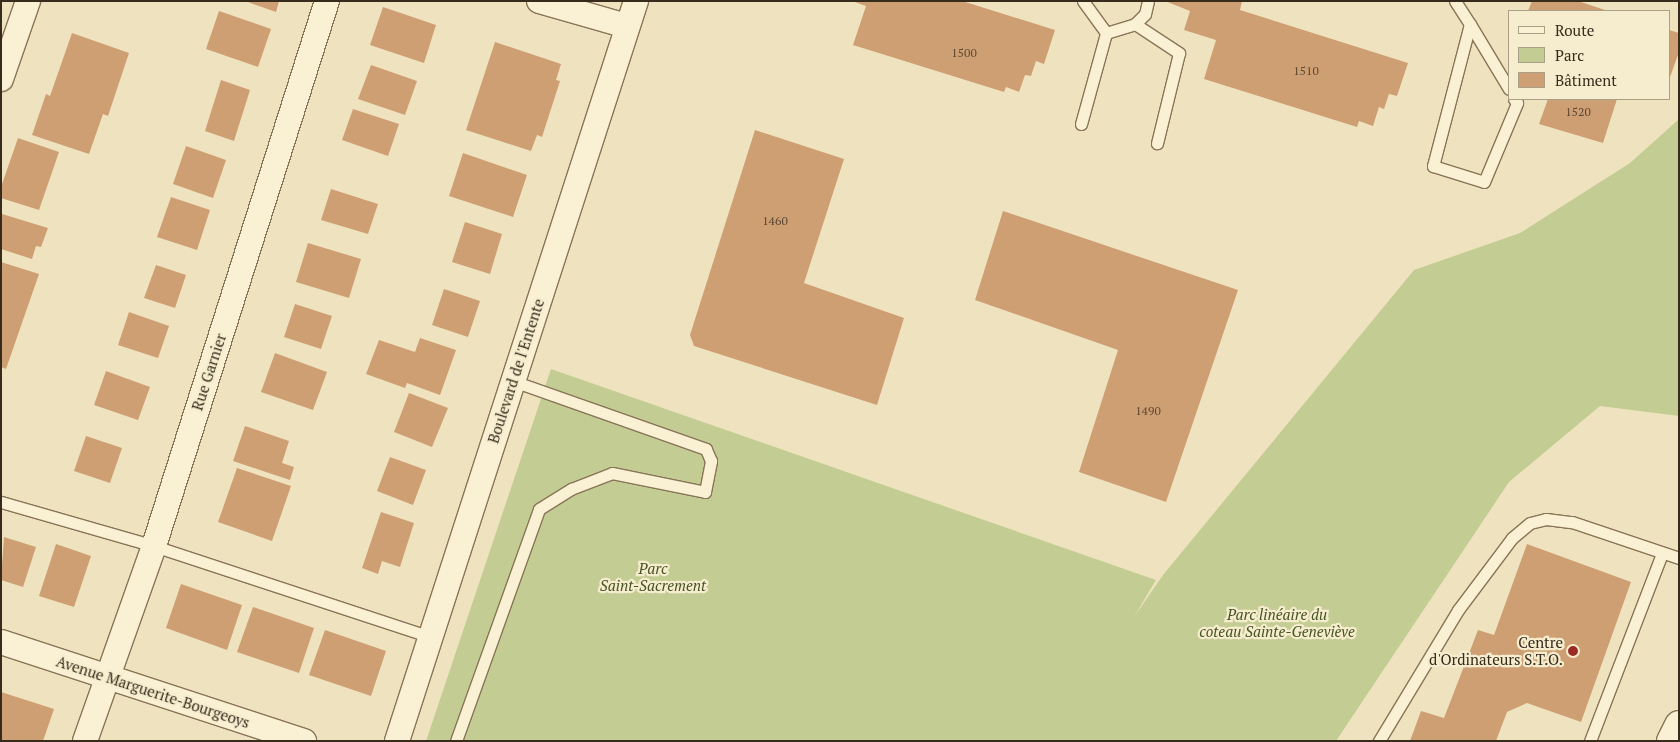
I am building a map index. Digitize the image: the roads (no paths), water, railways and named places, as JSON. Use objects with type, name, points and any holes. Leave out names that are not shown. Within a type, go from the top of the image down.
[{"type":"street","points":[[1,80],[28,1]]},
{"type":"street","name":"Rue Garnier","points":[[85,741],[154,546],[327,1]]},
{"type":"street","points":[[539,1],[627,26]]},
{"type":"street","name":"Boulevard de l'Entente","points":[[397,741],[636,1]]},
{"type":"street","name":"Avenue Marguerite-Bourgeoys","points":[[1,642],[304,741]]},
{"type":"street","points":[[1671,741],[1679,725]]},
{"type":"lane","points":[[1082,1],[1106,33]]},
{"type":"lane","points":[[1106,33],[1135,24],[1145,14],[1148,1]]},
{"type":"lane","points":[[1455,1],[1508,87]]},
{"type":"lane","points":[[1135,24],[1179,53],[1157,143]]},
{"type":"lane","points":[[1470,24],[1433,166],[1484,182],[1517,103],[1515,100]]},
{"type":"lane","points":[[1081,124],[1106,33]]},
{"type":"lane","points":[[456,741],[539,509],[571,489],[612,473],[705,492],[711,461],[706,449],[513,381]]},
{"type":"lane","points":[[1,502],[154,546],[430,637]]},
{"type":"lane","points":[[1379,741],[1458,610],[1512,538],[1530,523],[1546,519],[1572,522],[1679,558]]},
{"type":"lane","points":[[1590,741],[1662,552]]},
{"type":"place","name":"Centre d'Ordinateurs S.T.O.","points":[[1573,651]]},
{"type":"park label","name":"Parc Saint-Sacrement","points":[[653,576]]},
{"type":"park label","name":"Parc linéaire du coteau Sainte-Geneviève","points":[[1277,622]]}]
